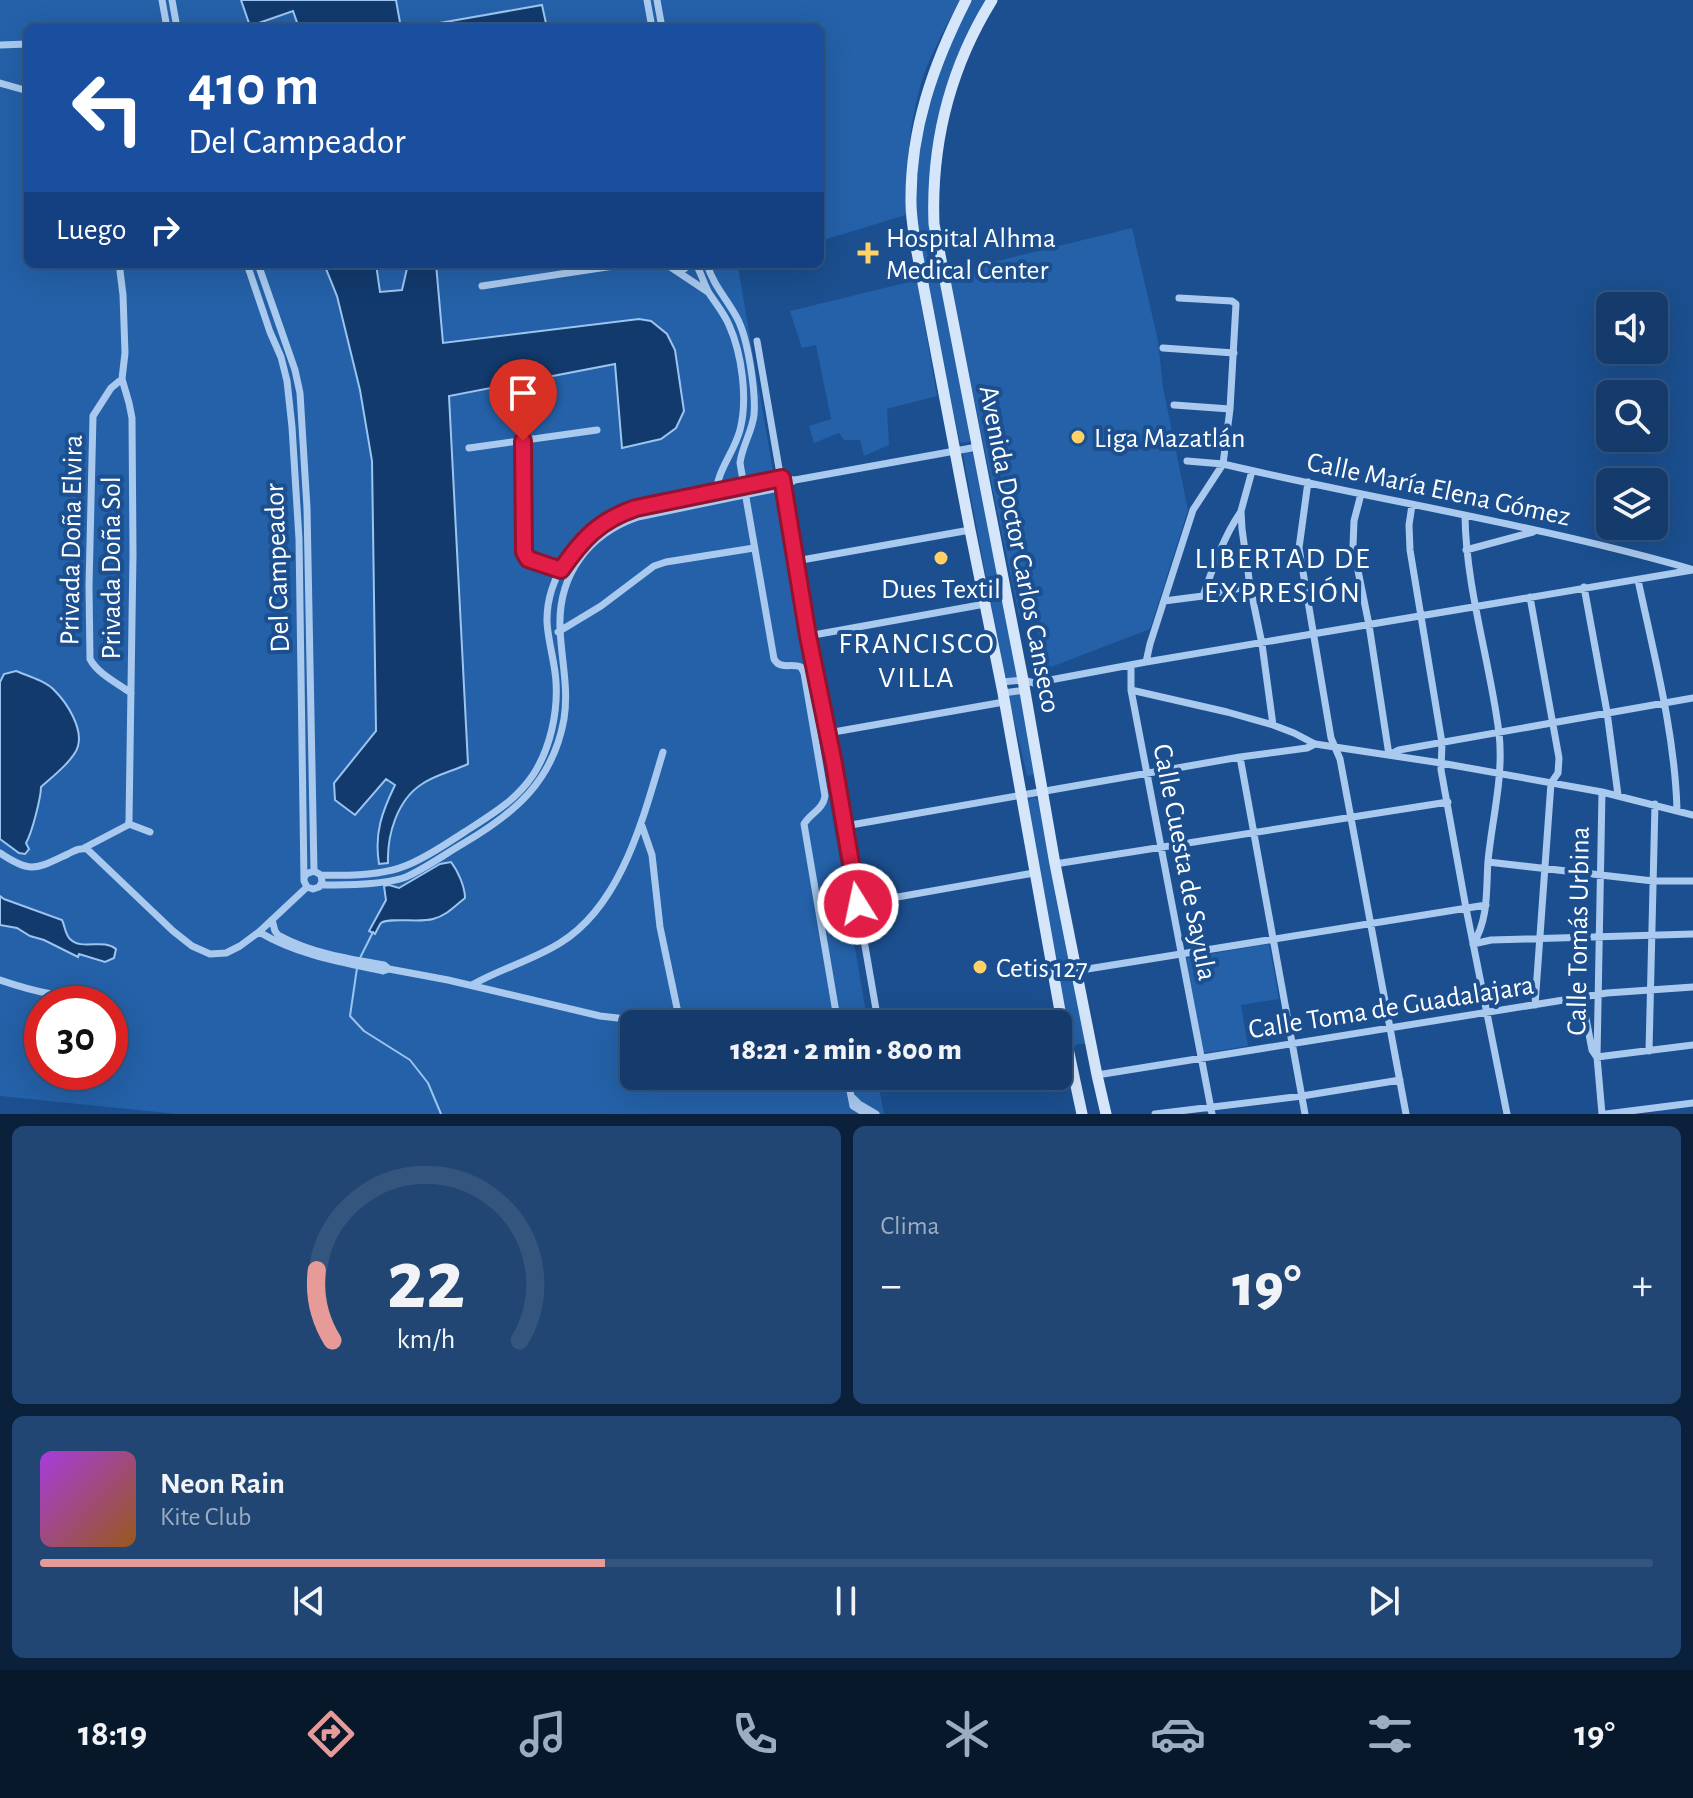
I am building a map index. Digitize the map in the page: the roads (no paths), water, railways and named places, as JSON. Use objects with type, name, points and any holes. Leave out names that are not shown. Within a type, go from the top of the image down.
[{"type":"main road","name":"Avenida Doctor Carlos Canseco","points":[[966,0],[933,71],[917,128],[911,207],[1061,1010]]},
{"type":"main road","name":"Avenida Doctor Carlos Canseco","points":[[992,0],[958,67],[942,120],[934,176],[934,224],[977,447],[1028,685],[1055,864],[1106,1114]]},
{"type":"main road","points":[[915,237],[927,234],[938,243]]},
{"type":"main road","points":[[922,277],[932,283],[943,274]]},
{"type":"main road","points":[[1072,1060],[1079,1051],[1092,1052]]},
{"type":"main road","name":"Avenida Doctor Carlos Canseco","points":[[1072,1066],[1082,1114]]},
{"type":"street","points":[[162,0],[166,24]]},
{"type":"street","points":[[172,0],[176,24]]},
{"type":"street","points":[[653,2],[666,0]]},
{"type":"street","points":[[651,24],[653,2]]},
{"type":"street","points":[[653,2],[661,24]]},
{"type":"street","points":[[0,45],[24,44]]},
{"type":"street","points":[[0,83],[24,90]]},
{"type":"street","name":"Privada Doña Sol","points":[[121,268],[125,353],[122,379],[132,418],[129,824]]},
{"type":"street","name":"Del Campeador","points":[[248,268],[281,357],[292,427],[299,539],[304,878],[307,887]]},
{"type":"street","name":"Del Campeador","points":[[259,268],[300,393],[306,464],[317,873],[321,885]]},
{"type":"street","points":[[482,286],[601,268]]},
{"type":"street","points":[[672,268],[710,293]]},
{"type":"street","points":[[675,270],[685,268]]},
{"type":"street","points":[[698,268],[732,334],[743,390],[739,434],[717,480],[716,501]]},
{"type":"street","points":[[708,268],[714,284],[737,317],[745,338],[754,413],[740,463],[774,659],[781,666],[801,667],[804,673],[825,796],[820,808],[804,824],[836,1010]]},
{"type":"street","points":[[1146,662],[1193,510],[1223,464],[1230,409],[1235,302],[1179,298]]},
{"type":"street","points":[[757,341],[876,1010]]},
{"type":"street","points":[[1163,348],[1234,353]]},
{"type":"street","name":"Privada Doña Elvira","points":[[122,379],[111,388],[93,416],[90,659],[100,671],[131,693]]},
{"type":"street","points":[[1174,405],[1230,409]]},
{"type":"street","points":[[469,448],[597,430]]},
{"type":"street","points":[[523,441],[524,552],[528,559],[571,574]]},
{"type":"street","points":[[304,878],[306,874],[365,874],[403,867],[501,809],[523,789],[544,764],[553,724],[556,681],[549,635],[552,590],[561,570],[586,537],[613,516],[636,508],[782,478],[795,480],[977,447]]},
{"type":"street","points":[[730,454],[741,456]]},
{"type":"street","name":"Calle María Elena Gómez","points":[[1187,461],[1223,464],[1536,531],[1693,570]]},
{"type":"street","points":[[1203,596],[1214,564],[1241,511],[1252,471]]},
{"type":"street","points":[[84,848],[173,931],[201,951],[217,955],[240,946],[259,932],[307,887],[313,889],[321,885],[368,883],[404,877],[490,827],[529,793],[559,739],[565,706],[561,600],[571,574],[592,544],[617,525],[638,517],[783,487],[795,480]]},
{"type":"street","points":[[1308,482],[1299,548],[1331,738],[1340,759],[1406,1114]]},
{"type":"street","points":[[1361,494],[1352,535],[1389,755]]},
{"type":"street","points":[[1412,505],[1410,550],[1442,743],[1441,763],[1507,1114]]},
{"type":"street","points":[[1241,511],[1273,725]]},
{"type":"street","points":[[1465,516],[1466,550],[1499,733],[1501,765],[1488,862],[1486,905],[1481,932],[1473,944]]},
{"type":"street","points":[[796,561],[970,530]]},
{"type":"street","points":[[1466,550],[1536,531]]},
{"type":"street","points":[[299,539],[308,539]]},
{"type":"street","points":[[549,635],[601,606],[654,566],[754,548]]},
{"type":"street","points":[[828,733],[1028,685],[1146,662],[1693,570]]},
{"type":"street","points":[[1638,580],[1663,702],[1677,789],[1677,810]]},
{"type":"street","points":[[1164,601],[1250,586]]},
{"type":"street","points":[[1584,587],[1607,712],[1618,795]]},
{"type":"street","points":[[1530,597],[1559,758],[1558,773],[1551,783],[1535,1005]]},
{"type":"street","points":[[808,636],[985,604]]},
{"type":"street","points":[[300,645],[311,646]]},
{"type":"street","name":"Calle Cuesta de Sayula","points":[[1131,665],[1131,690],[1146,774],[1211,1111]]},
{"type":"street","points":[[1131,690],[1273,725],[1315,744],[1618,795],[1693,815]]},
{"type":"street","points":[[1389,755],[1399,750],[1693,698]]},
{"type":"street","points":[[845,826],[1307,748],[1315,744]]},
{"type":"street","points":[[303,752],[312,752]]},
{"type":"street","points":[[472,985],[559,944],[584,926],[604,902],[642,826],[663,752]]},
{"type":"street","points":[[1240,757],[1305,1114]]},
{"type":"street","name":"Calle Tomás Urbina","points":[[1597,1057],[1602,792]]},
{"type":"street","points":[[1055,864],[1448,802]]},
{"type":"street","points":[[1649,1051],[1655,804]]},
{"type":"street","points":[[0,853],[29,868],[48,864],[129,824],[150,832]]},
{"type":"street","points":[[259,932],[306,954],[383,971],[389,969],[472,985],[600,1016],[662,1023],[670,1021],[677,1008],[660,927],[652,855],[642,826]]},
{"type":"street","points":[[1488,862],[1653,881],[1693,881]]},
{"type":"street","points":[[858,904],[1034,873]]},
{"type":"street","points":[[1075,971],[1486,905]]},
{"type":"street","points":[[272,920],[275,931],[290,942],[354,963]]},
{"type":"street","points":[[1473,944],[1491,940],[1693,934]]},
{"type":"street","points":[[0,980],[24,988]]},
{"type":"street","name":"Calle Toma de Guadalajara","points":[[1097,1075],[1582,997],[1693,987]]},
{"type":"street","name":"Calle Tomás Urbina","points":[[1582,997],[1592,1050],[1597,1057]]},
{"type":"street","points":[[1693,1045],[1597,1057],[1604,1114],[1693,1103]]},
{"type":"street","points":[[1155,1114],[1211,1111],[1400,1080]]},
{"type":"street","points":[[850,1090],[852,1104],[866,1114]]},
{"type":"street","points":[[852,1104],[876,1114]]},
{"type":"waterway","points":[[360,958],[373,932]]},
{"type":"waterway","points":[[357,968],[350,1016],[364,1031],[410,1060],[428,1083],[441,1114]]},
{"type":"place","name":"Hospital Alhma Medical Center","points":[[868,253]]},
{"type":"place","name":"Liga Mazatlán","points":[[1078,437]]},
{"type":"place","name":"Dues Textil","points":[[941,558]]},
{"type":"place","name":"Cetis 127","points":[[980,967]]},
{"type":"district","name":"LIBERTAD DE EXPRESIÓN","points":[[1283,575]]},
{"type":"district","name":"FRANCISCO VILLA","points":[[917,660]]}]
